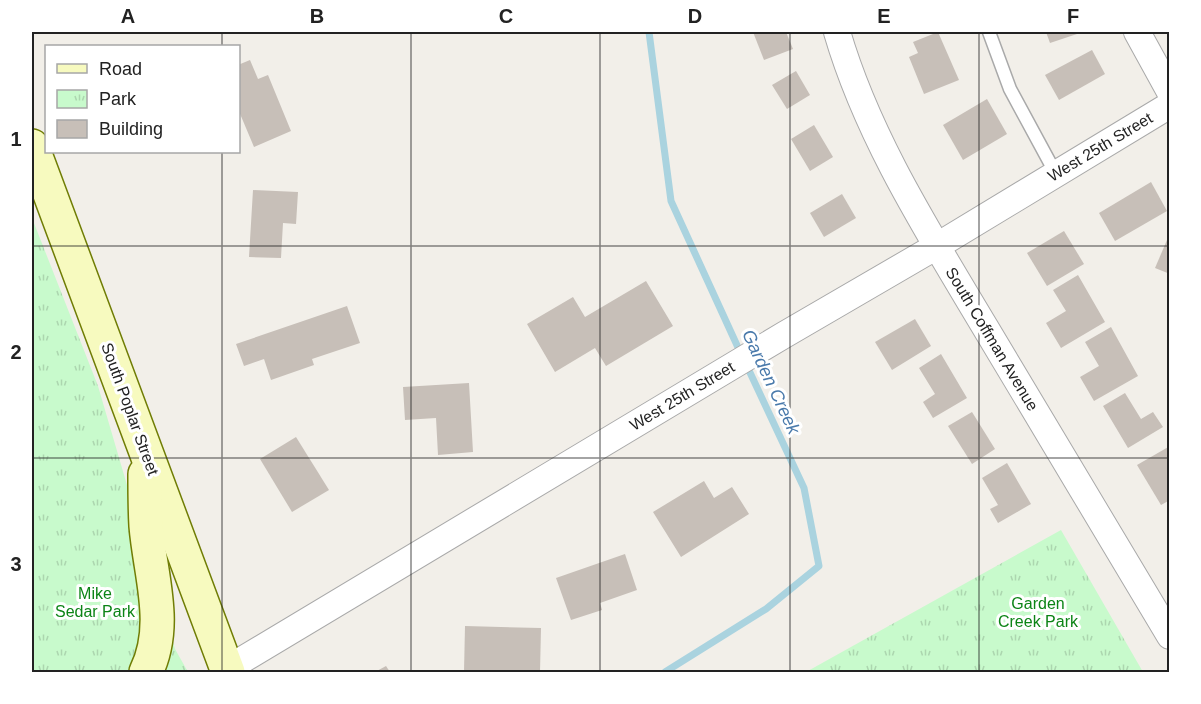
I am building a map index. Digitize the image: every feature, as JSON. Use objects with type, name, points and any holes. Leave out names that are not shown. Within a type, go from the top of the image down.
[{"type":"main road","name":"South Poplar Street","points":[[32,146],[226,671]]},
{"type":"main road","points":[[144,446],[146,526],[159,617],[156,641],[146,672]]},
{"type":"street","name":"South Coffman Avenue","points":[[837,32],[846,63],[877,137],[937,246],[1170,636]]},
{"type":"street","points":[[1137,32],[1170,92]]},
{"type":"street","name":"West 25th Street","points":[[226,671],[1170,105]]},
{"type":"lane","points":[[989,32],[1010,90],[1056,174]]},
{"type":"green space","name":"Mike Sedar Park","points":[[32,218],[98,386],[175,649],[188,672],[32,672]]},
{"type":"green space","name":"Garden Creek Park","points":[[1061,530],[1143,672],[806,672]]},
{"type":"building","points":[[753,32],[786,32],[793,49],[764,60]]},
{"type":"building","points":[[938,32],[959,80],[924,94],[909,57],[918,53],[913,42]]},
{"type":"building","points":[[1046,32],[1083,32],[1050,43]]},
{"type":"building","points":[[1092,50],[1105,74],[1059,100],[1045,75]]},
{"type":"building","points":[[250,60],[258,79],[268,75],[291,131],[254,147],[240,114],[240,64]]},
{"type":"building","points":[[796,71],[810,95],[787,109],[772,85]]},
{"type":"building","points":[[987,99],[1007,134],[963,160],[943,125]]},
{"type":"building","points":[[814,125],[833,157],[810,171],[791,139]]},
{"type":"building","points":[[1151,182],[1167,211],[1115,241],[1099,213]]},
{"type":"building","points":[[253,190],[298,192],[296,224],[283,223],[281,258],[249,257]]},
{"type":"building","points":[[842,194],[856,218],[824,237],[810,213]]},
{"type":"building","points":[[1064,231],[1084,264],[1047,286],[1027,253]]},
{"type":"building","points":[[1167,240],[1170,241],[1170,274],[1155,268]]},
{"type":"building","points":[[1078,275],[1105,322],[1061,348],[1046,323],[1066,311],[1053,290]]},
{"type":"building","points":[[646,281],[673,326],[606,366],[595,348],[555,372],[527,324],[573,297],[585,317]]},
{"type":"building","points":[[347,306],[360,343],[312,359],[314,365],[271,380],[264,359],[244,366],[236,344]]},
{"type":"building","points":[[915,319],[931,346],[892,370],[875,342]]},
{"type":"building","points":[[1111,327],[1138,376],[1094,401],[1080,377],[1099,366],[1085,342]]},
{"type":"building","points":[[941,354],[967,398],[933,418],[923,402],[935,394],[919,368]]},
{"type":"building","points":[[469,383],[473,452],[438,455],[436,418],[405,420],[403,387]]},
{"type":"building","points":[[1125,393],[1141,419],[1153,412],[1163,427],[1128,448],[1103,406]]},
{"type":"building","points":[[972,412],[995,449],[972,464],[948,426]]},
{"type":"building","points":[[296,437],[329,490],[292,512],[260,459]]},
{"type":"building","points":[[1170,446],[1170,500],[1161,505],[1137,465]]},
{"type":"building","points":[[1007,463],[1031,504],[998,523],[990,509],[998,505],[982,478]]},
{"type":"building","points":[[704,481],[714,498],[732,487],[749,514],[681,557],[653,512]]},
{"type":"building","points":[[625,554],[637,590],[600,603],[602,610],[571,620],[556,578]]},
{"type":"building","points":[[465,626],[541,628],[540,672],[464,672]]},
{"type":"building","points":[[386,666],[390,672],[375,672]]},
{"type":"waterway","name":"Garden Creek","points":[[649,32],[671,201],[741,354]]},
{"type":"waterway","name":"Garden Creek","points":[[665,672],[766,609],[819,566],[804,488],[746,364]]}]
